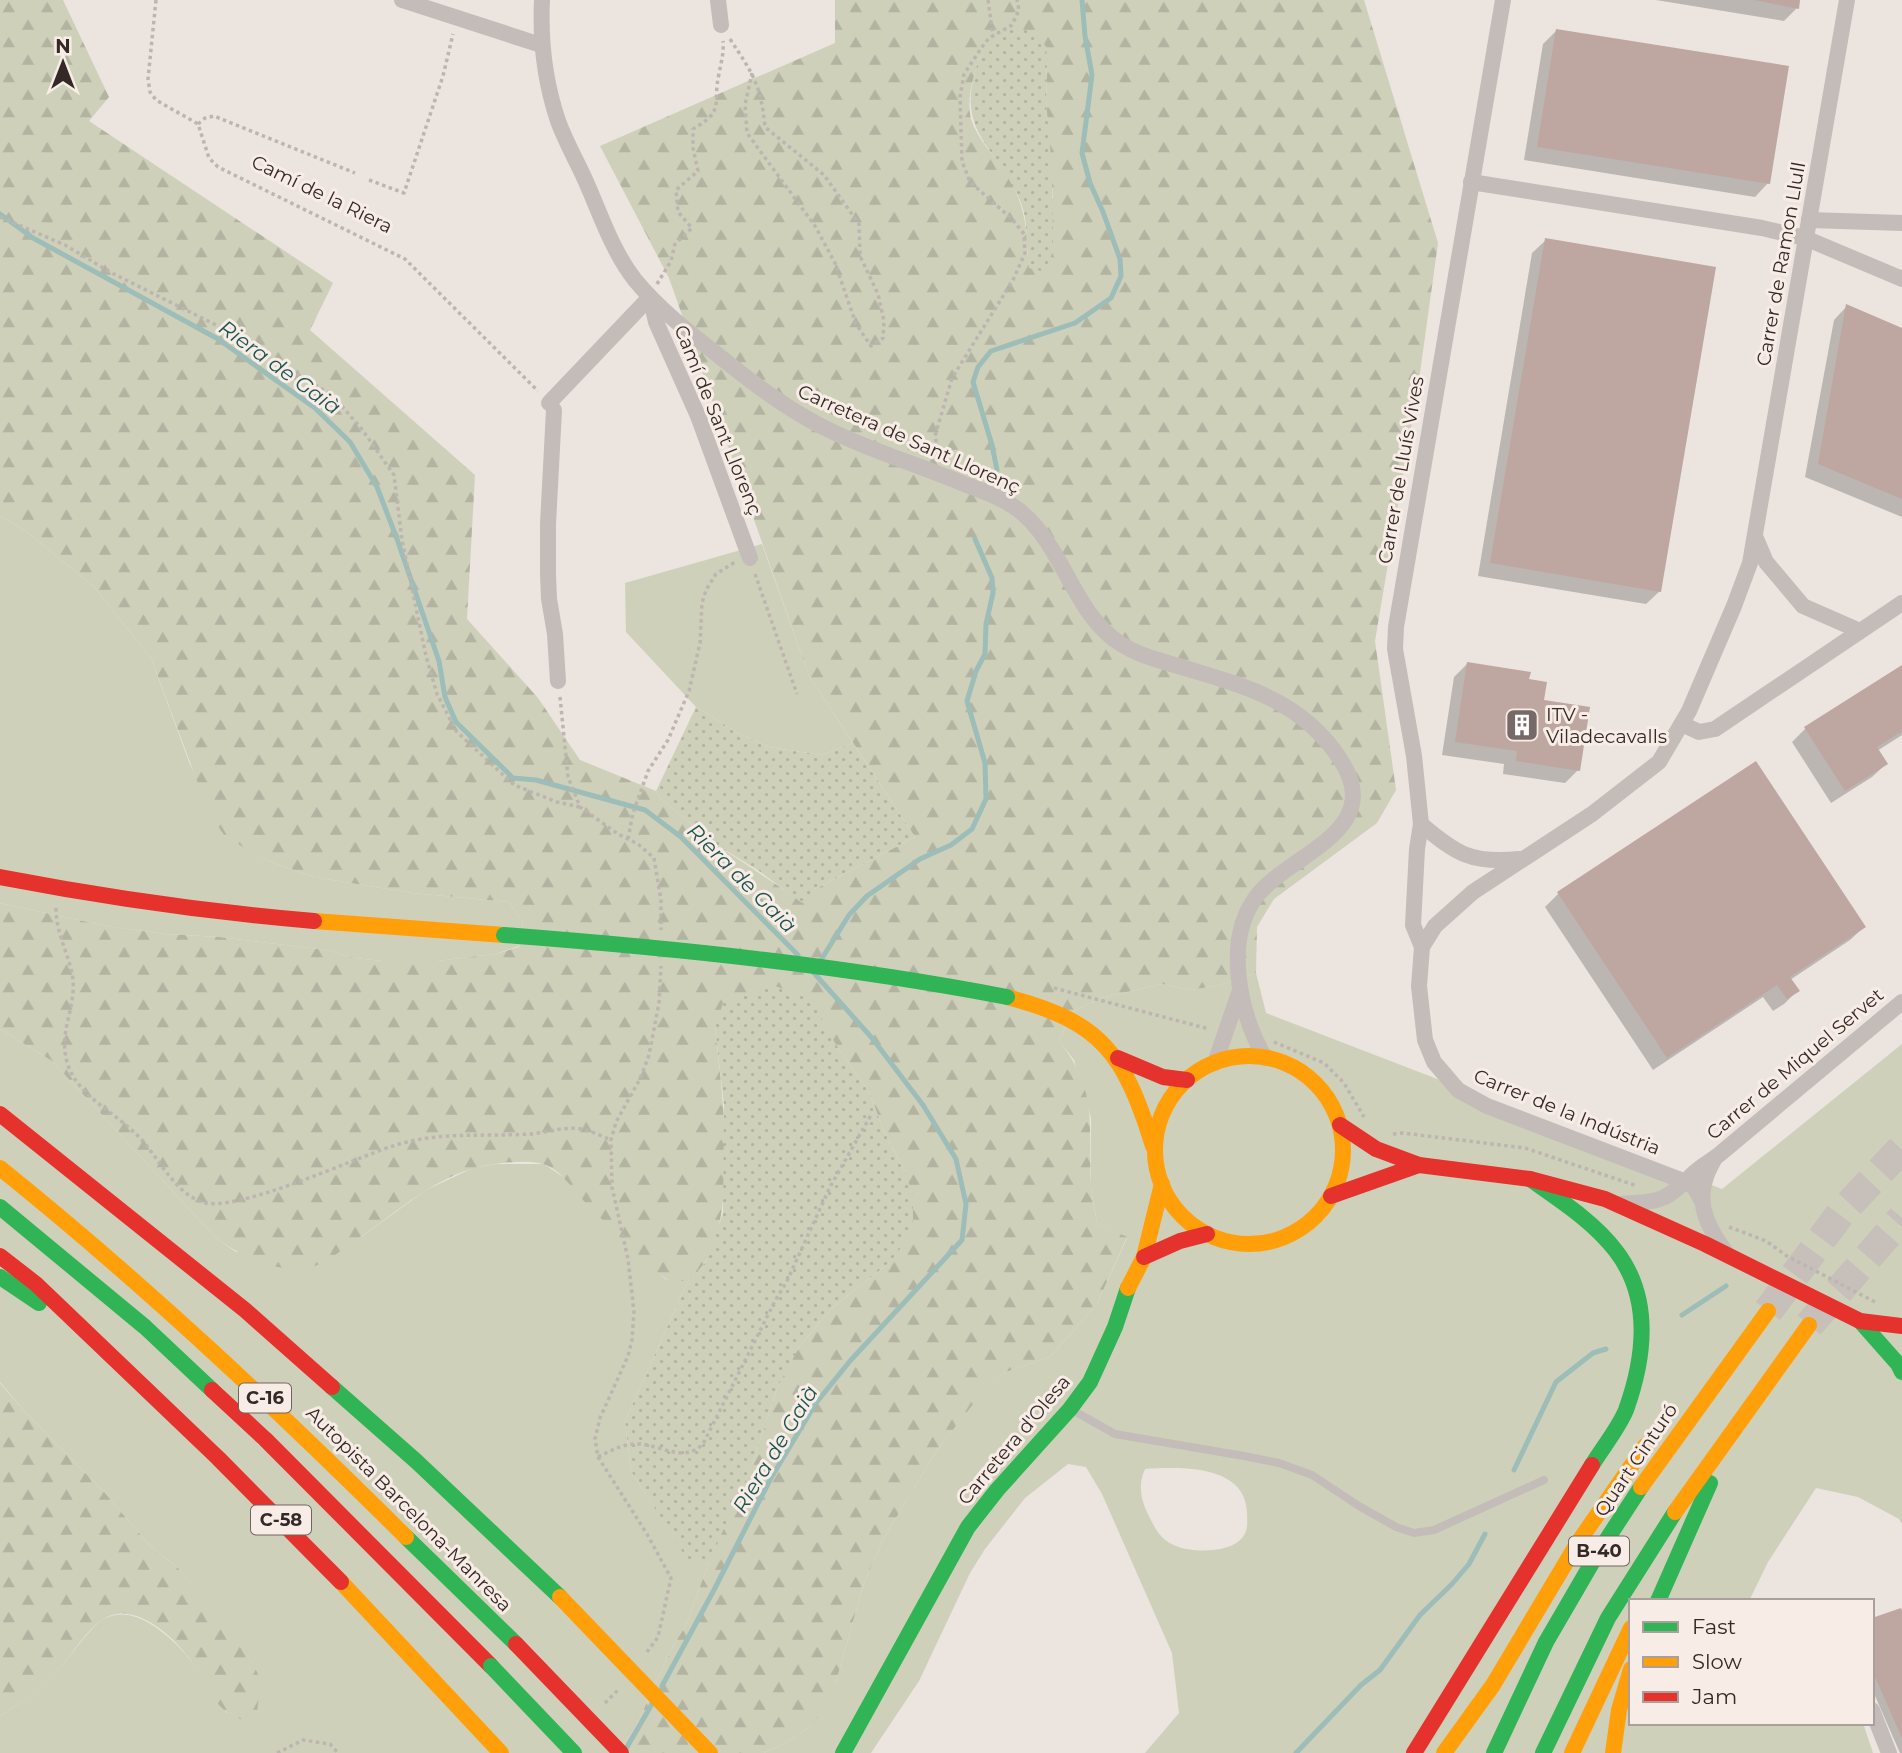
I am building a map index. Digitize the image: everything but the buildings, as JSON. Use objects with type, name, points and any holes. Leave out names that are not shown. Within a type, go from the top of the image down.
[{"type":"main road","points":[[0,877],[102,897],[229,915],[665,947],[900,977],[1044,1006],[1077,1020],[1118,1058],[1163,1077],[1187,1080]]},
{"type":"main road","points":[[1118,1058],[1143,1110],[1161,1184],[1177,1210],[1207,1234],[1236,1243],[1258,1243],[1294,1233],[1322,1209],[1331,1196],[1340,1176],[1343,1140],[1340,1125],[1327,1097],[1311,1080],[1285,1064],[1265,1058],[1238,1057],[1215,1063],[1187,1080],[1176,1091],[1163,1112],[1156,1136],[1155,1152]]},
{"type":"main road","points":[[0,1114],[245,1310],[416,1461],[560,1598],[710,1753]]},
{"type":"main road","points":[[1340,1125],[1376,1149],[1419,1165],[1530,1179],[1569,1188],[1617,1204],[1860,1321],[1902,1326]]},
{"type":"main road","points":[[1331,1196],[1419,1165]]},
{"type":"main road","name":"Autopista Barcelona-Manresa","points":[[0,1168],[179,1317],[287,1418],[516,1644],[621,1753]]},
{"type":"main road","points":[[1414,1753],[1625,1412],[1643,1348],[1643,1306],[1630,1269],[1617,1250],[1569,1206],[1530,1179]]},
{"type":"main road","name":"Carretera d'Olesa","points":[[843,1753],[968,1527],[1090,1382],[1101,1360],[1125,1293],[1144,1257],[1161,1184]]},
{"type":"main road","name":"C-16","points":[[0,1207],[145,1327],[264,1439],[574,1753]]},
{"type":"main road","points":[[1144,1257],[1180,1241],[1207,1234]]},
{"type":"main road","points":[[0,1256],[36,1284],[101,1347]]},
{"type":"main road","name":"C-58","points":[[0,1277],[101,1347],[218,1458],[319,1558],[501,1753]]},
{"type":"main road","name":"Quart Cinturó","points":[[1494,1753],[1545,1644],[1595,1558],[1680,1430],[1768,1311]]},
{"type":"main road","points":[[1860,1321],[1898,1364],[1902,1373]]},
{"type":"main road","name":"B-40","points":[[1543,1753],[1608,1618],[1663,1529],[1810,1325]]},
{"type":"main road","points":[[1676,1411],[1728,1364]]},
{"type":"main road","points":[[1444,1753],[1493,1685],[1577,1544],[1658,1431]]},
{"type":"main road","points":[[1659,1599],[1667,1576],[1697,1518],[1724,1443]]},
{"type":"main road","points":[[1645,1599],[1673,1543],[1694,1487]]},
{"type":"main road","points":[[1572,1753],[1629,1632]]},
{"type":"main road","points":[[1613,1753],[1619,1710],[1629,1676]]},
{"type":"main road","points":[[1462,1753],[1493,1685]]},
{"type":"street","points":[[402,0],[541,45]]},
{"type":"street","name":"Carretera de Sant Llorenç","points":[[542,0],[541,45],[559,122],[604,226],[632,276],[650,297],[782,406],[858,443],[943,475],[1012,506],[1034,524],[1054,551],[1084,603],[1112,638],[1149,657],[1252,689],[1280,702],[1331,745],[1347,770],[1353,790],[1346,821],[1328,840],[1265,887],[1248,912],[1241,937],[1240,991],[1250,1030],[1265,1058]]},
{"type":"street","points":[[718,0],[721,25]]},
{"type":"street","name":"Carrer de Lluís Vives","points":[[1422,947],[1413,925],[1421,824],[1415,756],[1395,649],[1396,627],[1503,0]]},
{"type":"street","name":"Carrer de Ramon Llull","points":[[1422,947],[1435,926],[1473,892],[1591,814],[1659,762],[1682,724],[1750,563],[1847,0]]},
{"type":"street","points":[[1471,182],[1762,228],[1805,238],[1902,279]]},
{"type":"street","points":[[1809,220],[1902,223]]},
{"type":"street","points":[[558,681],[548,574],[552,406],[650,297]]},
{"type":"street","name":"Camí de Sant Llorenç","points":[[650,297],[656,322],[698,416],[750,558]]},
{"type":"street","points":[[1755,536],[1766,562],[1803,606],[1860,631]]},
{"type":"street","points":[[1682,724],[1699,732],[1715,730],[1902,603]]},
{"type":"street","points":[[1421,824],[1444,844],[1468,857],[1492,862],[1521,859]]},
{"type":"street","name":"Carrer de la Indústria","points":[[1422,947],[1419,986],[1426,1040],[1434,1062],[1458,1090],[1487,1106],[1686,1182]]},
{"type":"street","name":"Carretera de Sant Llorenç","points":[[1215,1063],[1240,991]]},
{"type":"street","name":"Carrer de Miquel Servet","points":[[1617,1204],[1659,1200],[1675,1193],[1693,1174],[1902,1002]]},
{"type":"street","name":"Carrer de Miquel Servet","points":[[1702,1201],[1705,1176],[1715,1158]]},
{"type":"street","points":[[1686,1182],[1694,1187],[1702,1201],[1705,1219],[1729,1256]]},
{"type":"street","points":[[1874,1715],[1889,1753]]},
{"type":"lane","points":[[1070,1409],[1115,1434],[1279,1463],[1312,1475],[1387,1522],[1414,1533],[1434,1530],[1544,1480]]},
{"type":"path","points":[[156,0],[148,79],[150,92],[156,100],[198,124],[205,118],[214,116],[355,173]]},
{"type":"path","points":[[988,0],[993,35]]},
{"type":"path","points":[[943,475],[935,436],[952,378],[1013,279],[1025,253],[1024,234],[1012,219],[970,183],[962,161],[960,97],[964,74],[993,35],[1012,25],[1020,10],[1017,0]]},
{"type":"path","points":[[369,180],[404,193],[443,76],[457,18]]},
{"type":"path","points":[[721,25],[752,74],[762,96],[765,127],[824,176],[859,223],[860,256],[878,294],[884,321],[883,338],[871,346],[856,324],[835,263],[815,226],[747,133],[745,105],[752,74]]},
{"type":"path","points":[[650,297],[671,261],[675,244],[692,228],[678,212],[676,190],[698,171],[692,148],[693,129],[707,121],[718,105],[718,76],[724,57],[721,25]]},
{"type":"path","name":"Camí de la Riera","points":[[198,124],[209,158],[218,167],[405,259],[552,406]]},
{"type":"path","points":[[0,217],[65,245],[110,272],[218,326],[332,395],[361,428],[394,475],[402,540],[426,656],[437,694],[456,731],[514,785],[557,803],[580,807],[638,844],[654,859],[661,900],[661,936]]},
{"type":"path","points":[[628,839],[633,813],[648,771],[668,740],[690,691],[700,643],[702,603],[706,590],[716,573],[730,563],[750,558],[797,694]]},
{"type":"path","points":[[558,681],[568,777],[580,807]]},
{"type":"path","points":[[57,888],[57,931],[73,979],[73,998],[65,1039],[71,1072],[80,1089],[137,1135],[176,1182],[200,1201],[214,1205],[230,1203],[295,1183],[391,1146],[442,1135],[531,1134],[567,1128],[583,1129],[611,1140]]},
{"type":"path","points":[[643,1658],[658,1637],[670,1578],[647,1534],[598,1457],[595,1440],[600,1418],[628,1356],[634,1312],[628,1259],[612,1187],[611,1140],[616,1122],[640,1079],[649,1055],[659,1003],[661,960]]},
{"type":"path","points":[[1044,1006],[1050,987],[1214,1030],[1228,1029]]},
{"type":"path","points":[[1250,1030],[1264,1031],[1272,1041],[1324,1063],[1344,1083],[1369,1124]]},
{"type":"path","points":[[598,1457],[615,1448],[631,1444],[653,1446],[682,1454],[693,1452],[703,1444],[769,1311],[787,1281],[830,1187],[871,1115]]},
{"type":"path","points":[[1389,1135],[1404,1133],[1510,1144],[1643,1188]]},
{"type":"path","points":[[1726,1223],[1735,1230],[1766,1241],[1787,1256],[1880,1304]]},
{"type":"path","points":[[598,1709],[622,1686]]},
{"type":"path","points":[[277,1753],[303,1740],[330,1744],[338,1753]]},
{"type":"green space","points":[[0,0],[63,0],[109,97],[89,121],[333,283],[310,330],[475,475],[467,619],[538,698],[580,760],[656,791],[661,799],[714,843],[792,895],[815,889],[915,837],[809,676],[669,278],[600,146],[835,43],[835,0],[1364,0],[1438,243],[1419,380],[1375,641],[1396,790],[1377,823],[1274,899],[1257,927],[1256,973],[1216,986],[1190,990],[1162,984],[1100,998],[1072,1012],[1059,1041],[1072,1059],[1086,1093],[1090,1127],[1091,1186],[1097,1223],[1127,1237],[1097,1304],[1050,1357],[1003,1373],[985,1389],[937,1450],[884,1538],[873,1562],[863,1586],[827,1705],[810,1726],[791,1740],[764,1753],[616,1753],[635,1728],[673,1646],[686,1625],[713,1551],[753,1462],[778,1386],[788,1366],[799,1347],[832,1308],[890,1262],[905,1172],[883,1129],[869,1092],[838,1048],[715,1027],[724,1114],[725,1179],[722,1210],[716,1237],[706,1261],[688,1281],[669,1280],[661,1275],[598,1216],[560,1174],[549,1166],[532,1162],[495,1164],[455,1175],[419,1195],[332,1257],[311,1267],[298,1269],[273,1266],[226,1245],[216,1238],[52,1061],[0,1029],[0,903],[111,927],[327,950],[355,958],[382,961],[437,961],[495,954],[519,947],[523,923],[509,902],[412,893],[314,877],[268,861],[224,835],[209,813],[151,658],[94,587],[26,531],[0,516]],"holes":[[[981,55],[1047,60],[1046,101],[1053,198],[1027,256],[1025,221],[1019,200],[1010,179],[974,126],[971,119],[970,94]]]},
{"type":"green space","points":[[1012,29],[1039,35],[1046,47],[1053,250],[1049,262],[1041,271],[1029,268],[1021,203],[980,135],[971,106],[972,88],[982,53],[994,39]]},
{"type":"green space","points":[[0,516],[26,531],[94,587],[151,658],[189,762],[224,835],[268,861],[314,877],[412,893],[509,902],[523,923],[519,946],[495,954],[437,961],[382,961],[355,958],[327,950],[111,927],[0,903]]},
{"type":"green space","points":[[762,544],[809,676],[853,743],[821,755],[769,747],[736,732],[696,707],[626,632],[625,583]]},
{"type":"green space","points":[[696,707],[736,732],[769,747],[821,755],[853,743],[915,837],[815,889],[802,903],[759,871],[714,843],[661,799],[656,791]]},
{"type":"green space","points":[[1256,973],[1266,1013],[1722,1189],[1902,1044],[1902,1524],[1899,1519],[1858,1497],[1816,1488],[1768,1562],[1750,1599],[1629,1599],[1629,1725],[1864,1725],[1873,1753],[1145,1753],[1179,1713],[1172,1653],[1102,1494],[1086,1467],[1068,1464],[1025,1498],[985,1549],[970,1573],[919,1681],[871,1753],[764,1753],[791,1740],[810,1726],[836,1682],[863,1586],[873,1562],[884,1538],[937,1450],[985,1388],[1003,1373],[1050,1357],[1097,1304],[1127,1238],[1097,1223],[1091,1188],[1091,1118],[1074,1060],[1059,1041],[1072,1012],[1100,998],[1162,984],[1190,990],[1216,986]],"holes":[[[1175,1468],[1208,1472],[1235,1485],[1243,1496],[1247,1512],[1247,1529],[1242,1538],[1229,1547],[1201,1550],[1183,1548],[1165,1540],[1157,1531],[1144,1504],[1142,1476],[1145,1469]]]},
{"type":"green space","points":[[775,986],[810,998],[838,1048],[869,1092],[883,1129],[905,1172],[913,1196],[913,1220],[905,1242],[890,1262],[832,1308],[799,1347],[778,1386],[753,1462],[708,1565],[687,1559],[631,1471],[625,1421],[688,1281],[706,1262],[723,1213],[724,1105],[715,1027],[723,1003]]},
{"type":"green space","points":[[0,1029],[52,1061],[216,1238],[236,1252],[361,1237],[426,1190],[473,1168],[496,1164],[544,1164],[566,1179],[665,1279],[688,1281],[625,1421],[631,1471],[687,1558],[708,1565],[686,1625],[673,1646],[635,1728],[616,1753],[0,1753],[0,1716],[41,1686],[92,1629],[108,1617],[119,1615],[141,1619],[162,1632],[187,1655],[214,1698],[227,1713],[253,1664],[178,1568],[150,1546],[105,1493],[25,1412],[0,1382]]},
{"type":"green space","points":[[0,1383],[105,1493],[150,1546],[178,1568],[232,1635],[261,1680],[257,1712],[243,1720],[226,1712],[214,1699],[191,1661],[172,1639],[146,1620],[127,1614],[116,1614],[98,1623],[48,1679],[0,1716]]},
{"type":"waterway","points":[[997,470],[973,382],[978,367],[991,351],[1075,323],[1111,298],[1121,276],[1120,259],[1090,183],[1082,153],[1092,75],[1082,0]]},
{"type":"waterway","name":"Riera de Gaià","points":[[0,214],[33,238],[218,339],[315,408],[350,442],[377,487],[439,661],[445,697],[456,722],[513,778],[536,780],[645,810],[681,837],[798,955]]},
{"type":"waterway","points":[[821,960],[849,915],[867,896],[920,859],[951,845],[972,829],[986,799],[985,763],[967,701],[976,671],[985,654],[986,624],[993,593],[992,578],[975,539]]},
{"type":"waterway","name":"Riera de Gaià","points":[[662,1686],[771,1478],[816,1403],[850,1361],[962,1240],[966,1204],[956,1159],[923,1105],[872,1038],[814,973]]},
{"type":"waterway","points":[[1682,1315],[1726,1286]]},
{"type":"waterway","points":[[1514,1470],[1556,1382],[1593,1353],[1606,1349]]},
{"type":"waterway","points":[[1296,1753],[1361,1685],[1380,1670],[1420,1615],[1469,1564],[1485,1534]]},
{"type":"waterway","name":"Riera de Gaià","points":[[627,1747],[652,1704]]},
{"type":"tunnel","points":[[1768,1311],[1841,1213],[1902,1148]]},
{"type":"tunnel","points":[[1809,1325],[1902,1218]]},
{"type":"traffic: fast","points":[[504,935],[756,959],[1007,997]]},
{"type":"traffic: fast","points":[[1530,1179],[1576,1212],[1607,1240],[1628,1269],[1640,1308],[1641,1349],[1633,1390],[1623,1417],[1592,1465]]},
{"type":"traffic: fast","points":[[0,1207],[145,1327],[212,1390]]},
{"type":"traffic: fast","points":[[0,1277],[39,1303]]},
{"type":"traffic: fast","points":[[843,1753],[968,1527],[1090,1382],[1115,1327],[1128,1288]]},
{"type":"traffic: fast","points":[[1860,1321],[1902,1372]]},
{"type":"traffic: fast","points":[[332,1387],[416,1461],[560,1597]]},
{"type":"traffic: fast","points":[[1659,1599],[1710,1483]]},
{"type":"traffic: fast","points":[[1494,1753],[1546,1642],[1596,1556],[1641,1487]]},
{"type":"traffic: fast","points":[[1543,1753],[1608,1618],[1675,1512]]},
{"type":"traffic: fast","points":[[406,1537],[516,1644]]},
{"type":"traffic: fast","points":[[491,1666],[574,1753]]},
{"type":"traffic: slow","points":[[314,921],[504,935]]},
{"type":"traffic: slow","points":[[1007,997],[1066,1018],[1088,1031],[1105,1046],[1131,1087],[1153,1146]]},
{"type":"traffic: slow","points":[[1249,1056],[1285,1063],[1315,1084],[1336,1114],[1343,1150],[1336,1186],[1315,1216],[1285,1237],[1249,1244],[1213,1237],[1183,1216],[1162,1186],[1155,1150],[1162,1114],[1183,1084],[1213,1063],[1249,1056]]},
{"type":"traffic: slow","points":[[0,1168],[208,1347],[406,1537]]},
{"type":"traffic: slow","points":[[1128,1288],[1144,1257],[1162,1184]]},
{"type":"traffic: slow","points":[[1641,1487],[1768,1311]]},
{"type":"traffic: slow","points":[[1675,1512],[1809,1325]]},
{"type":"traffic: slow","points":[[1444,1753],[1493,1685],[1577,1544],[1645,1446]]},
{"type":"traffic: slow","points":[[341,1582],[501,1753]]},
{"type":"traffic: slow","points":[[560,1597],[710,1753]]},
{"type":"traffic: slow","points":[[1572,1753],[1629,1632]]},
{"type":"traffic: slow","points":[[1613,1753],[1619,1710],[1629,1676]]},
{"type":"traffic: jam","points":[[0,877],[156,903],[314,921]]},
{"type":"traffic: jam","points":[[1118,1058],[1163,1077],[1187,1080]]},
{"type":"traffic: jam","points":[[0,1114],[245,1310],[332,1387]]},
{"type":"traffic: jam","points":[[1340,1125],[1376,1149],[1419,1165],[1530,1179],[1605,1199],[1705,1244],[1860,1321],[1902,1326]]},
{"type":"traffic: jam","points":[[1331,1196],[1419,1165]]},
{"type":"traffic: jam","points":[[1144,1257],[1180,1241],[1207,1234]]},
{"type":"traffic: jam","points":[[0,1256],[36,1284],[218,1458],[341,1582]]},
{"type":"traffic: jam","points":[[212,1390],[265,1439],[491,1666]]},
{"type":"traffic: jam","points":[[1414,1753],[1592,1465]]},
{"type":"traffic: jam","points":[[516,1644],[621,1753]]},
{"type":"place","name":"ITV - Viladecavalls","points":[[1522,725]]}]
